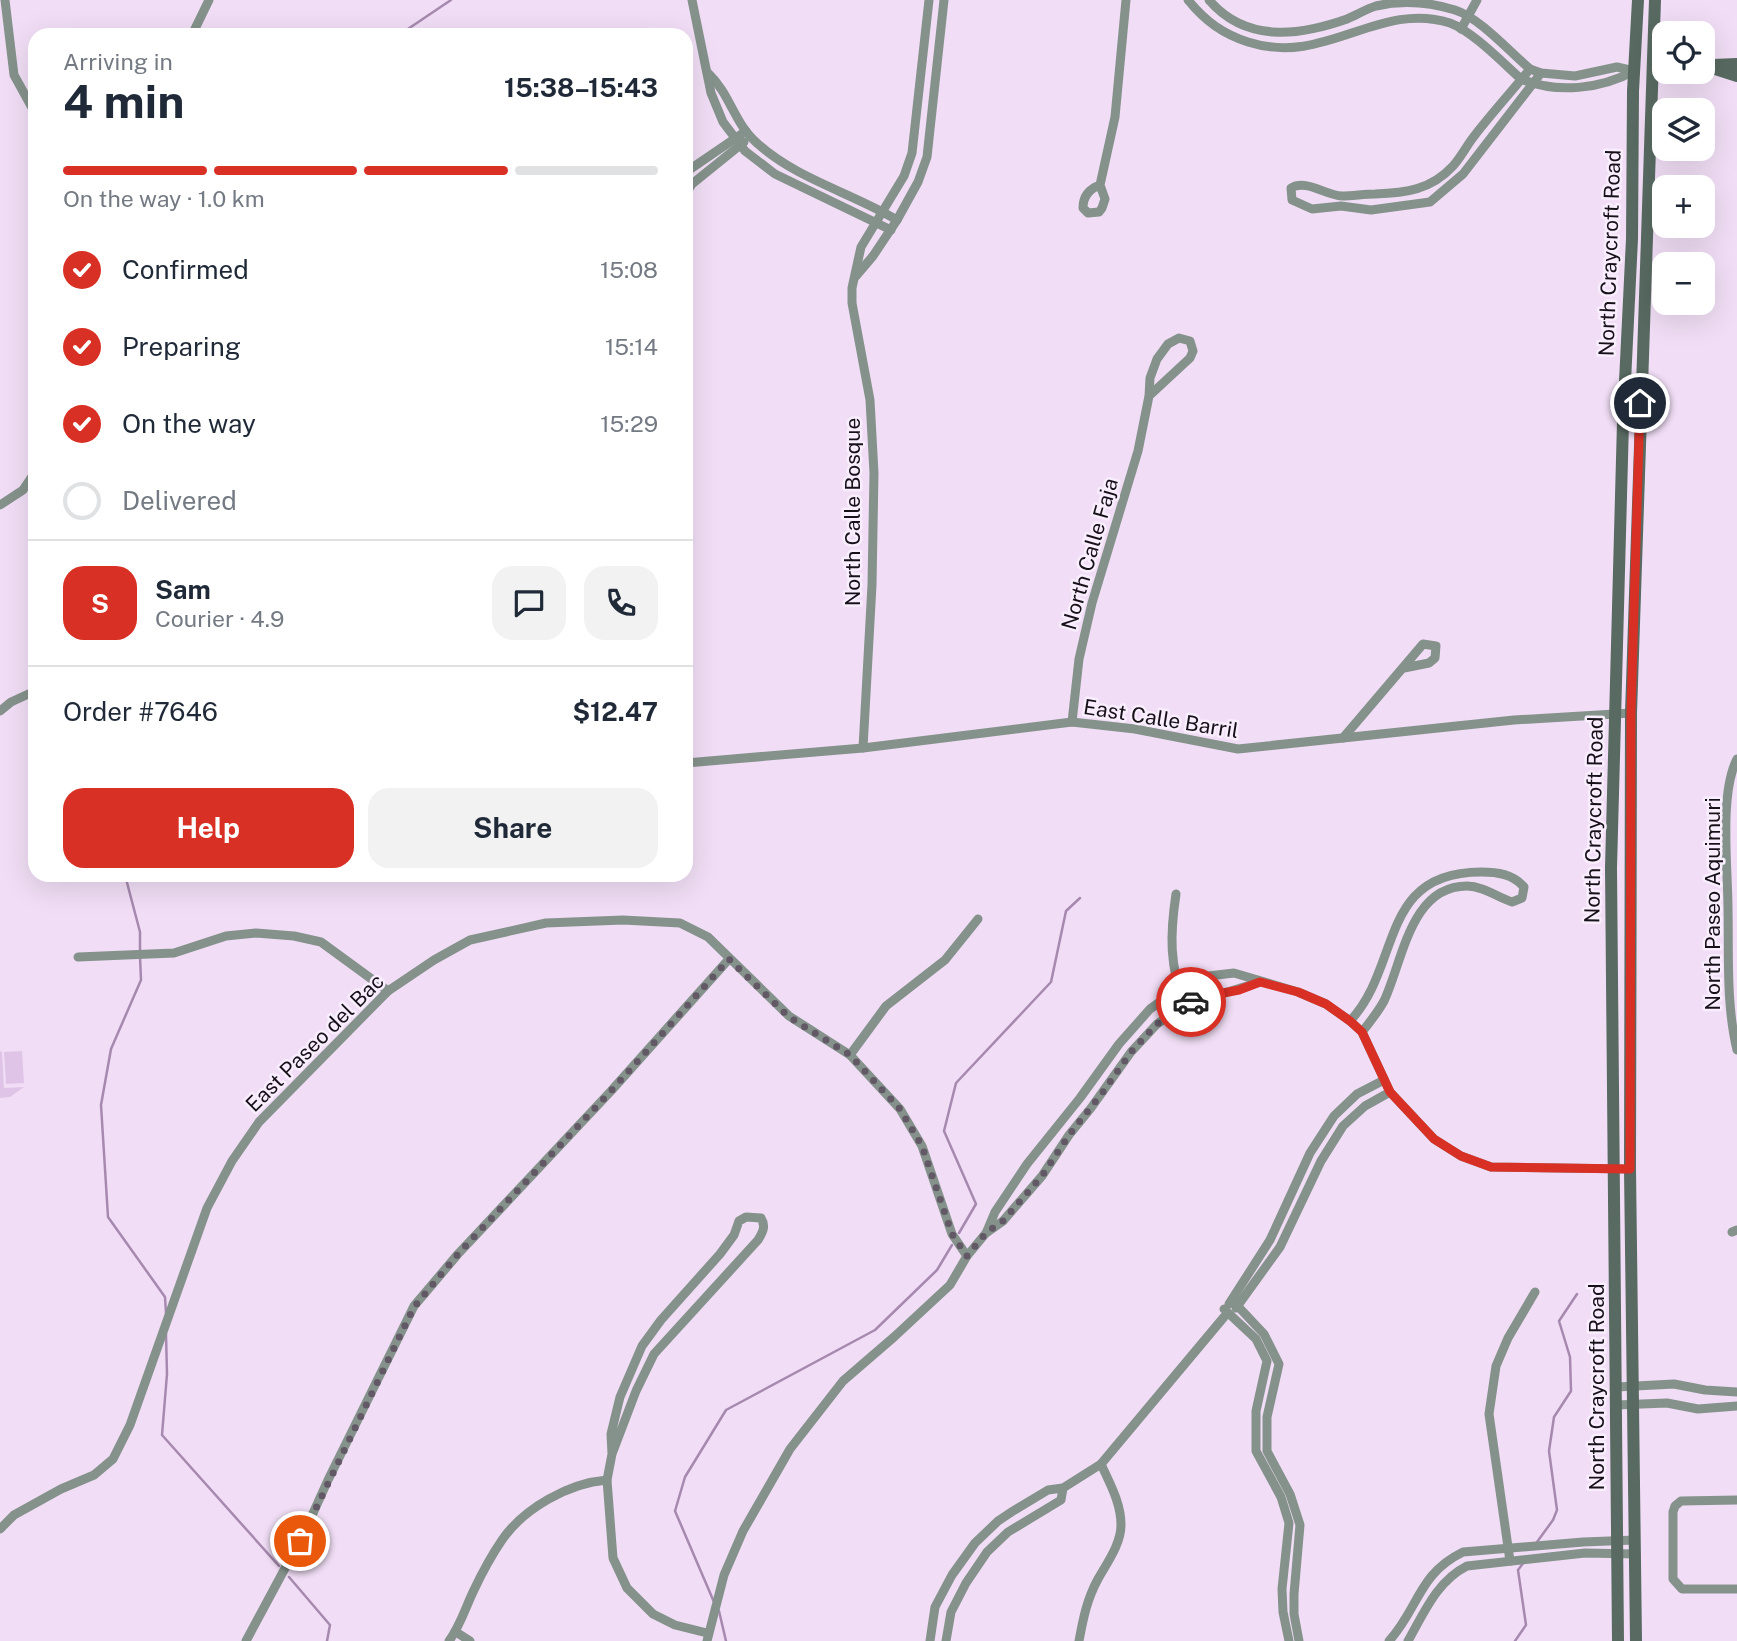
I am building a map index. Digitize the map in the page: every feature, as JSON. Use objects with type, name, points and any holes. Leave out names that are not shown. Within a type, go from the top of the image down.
[{"type":"main road","name":"North Craycroft Road","points":[[1618,1641],[1618,1387],[1611,868],[1638,0]]},
{"type":"main road","name":"North Craycroft Road","points":[[1655,0],[1656,21]]},
{"type":"main road","points":[[1715,65],[1737,64]]},
{"type":"main road","points":[[1634,71],[1652,68]]},
{"type":"main road","points":[[1715,69],[1737,76]]},
{"type":"main road","name":"North Craycroft Road","points":[[1636,1641],[1630,1169],[1631,713],[1657,84]]},
{"type":"street","points":[[5,0],[14,75],[28,100]]},
{"type":"street","points":[[195,28],[209,0]]},
{"type":"street","points":[[692,0],[710,93],[723,122],[745,151],[775,174],[891,230]]},
{"type":"street","name":"North Calle Bosque","points":[[863,748],[872,585],[874,473],[870,400],[852,303],[861,247],[904,176],[912,153],[929,0]]},
{"type":"street","points":[[855,278],[897,220],[918,182],[927,157],[944,0]]},
{"type":"street","points":[[1100,186],[1115,117],[1126,0]]},
{"type":"street","points":[[1188,0],[1203,18],[1232,37],[1286,49],[1325,42],[1385,20],[1406,16],[1449,23],[1461,29],[1521,79],[1532,83],[1580,87],[1618,80],[1634,71]]},
{"type":"street","points":[[1209,0],[1227,16],[1257,29],[1285,34],[1321,28],[1382,5],[1405,1],[1459,6],[1530,69],[1541,73],[1575,76],[1618,67],[1634,71]]},
{"type":"street","points":[[1461,29],[1477,0]]},
{"type":"street","points":[[1382,5],[1385,20]]},
{"type":"street","points":[[1449,23],[1459,6]]},
{"type":"street","points":[[1253,43],[1257,29]]},
{"type":"street","points":[[1530,69],[1454,165],[1437,180],[1417,190],[1400,193],[1346,196],[1297,185],[1291,188],[1292,200],[1312,209],[1341,206],[1371,209],[1430,202],[1463,174],[1541,73]]},
{"type":"street","points":[[708,73],[722,86],[735,116],[755,143],[783,164],[897,220]]},
{"type":"street","points":[[693,168],[748,134]]},
{"type":"street","points":[[693,183],[738,141]]},
{"type":"street","name":"North Calle Faja","points":[[1072,722],[1079,659],[1092,604],[1136,458],[1149,396],[1150,378],[1168,344],[1179,338],[1190,341],[1193,351],[1191,358],[1149,396]]},
{"type":"street","points":[[0,505],[23,490],[28,482]]},
{"type":"street","points":[[1343,738],[1404,668]]},
{"type":"street","points":[[0,711],[28,694]]},
{"type":"street","name":"East Calle Barril","points":[[693,762],[863,748],[1072,722],[1135,729],[1238,750],[1343,738],[1631,713]]},
{"type":"street","name":"North Paseo Aquimuri","points":[[1737,759],[1732,769],[1727,813],[1730,984],[1732,1029],[1737,1050]]},
{"type":"street","points":[[1350,1021],[1364,1006],[1376,985],[1407,903],[1423,889],[1466,872],[1507,875],[1518,880],[1524,887],[1522,898],[1512,902],[1487,890],[1468,886],[1449,888],[1422,907],[1411,927],[1383,1002],[1362,1032]]},
{"type":"street","points":[[1176,894],[1172,970],[1185,1005]]},
{"type":"street","name":"East Paseo del Bac","points":[[0,1529],[14,1515],[59,1490],[94,1475],[113,1459],[130,1425],[206,1208],[232,1161],[259,1122],[388,991],[470,940],[546,923],[623,919],[680,923],[708,937],[789,1017],[850,1055],[900,1109],[917,1138],[932,1173],[952,1234],[967,1256]]},
{"type":"street","points":[[850,1055],[886,1006],[945,960],[978,919]]},
{"type":"street","points":[[78,957],[174,953],[226,936],[256,933],[293,936],[321,942],[388,991]]},
{"type":"street","points":[[246,1641],[305,1531],[414,1307],[458,1254],[611,1091],[729,959]]},
{"type":"street","points":[[986,1233],[995,1212],[1027,1164],[1119,1044],[1150,1009],[1178,989],[1208,976],[1234,973],[1298,992],[1326,1004],[1350,1021],[1362,1032],[1390,1092],[1434,1139],[1461,1156],[1491,1167],[1630,1169]]},
{"type":"street","points":[[612,1454],[611,1434],[620,1397],[642,1346],[661,1320],[720,1254],[734,1235],[739,1221],[746,1217],[761,1218],[764,1231],[758,1240],[654,1354],[636,1391],[612,1454],[607,1480],[613,1558],[627,1588],[653,1614],[707,1637],[724,1575],[743,1531],[790,1449],[843,1381],[950,1285],[967,1256],[986,1233],[1003,1221],[1042,1176],[1131,1052],[1157,1024],[1185,1005],[1260,982]]},
{"type":"street","points":[[1235,1302],[1269,1240],[1310,1153],[1334,1116],[1357,1094],[1384,1080]]},
{"type":"street","points":[[930,1641],[936,1607],[952,1575],[975,1543],[998,1521],[1048,1490],[1063,1488],[1101,1464],[1280,1247],[1321,1161],[1343,1126],[1365,1105],[1390,1092]]},
{"type":"street","points":[[1295,1186],[1305,1195]]},
{"type":"street","points":[[1510,1561],[1489,1413],[1496,1366],[1508,1338],[1535,1292]]},
{"type":"street","points":[[1235,1302],[1264,1334],[1279,1364],[1267,1417],[1267,1451],[1290,1494],[1300,1525],[1294,1594],[1294,1614],[1299,1641]]},
{"type":"street","points":[[1226,1314],[1256,1339],[1267,1361],[1256,1411],[1256,1451],[1281,1497],[1289,1523],[1282,1590],[1289,1641]]},
{"type":"street","points":[[1618,1387],[1674,1384],[1737,1392]]},
{"type":"street","points":[[1617,1405],[1667,1403],[1684,1404],[1698,1409],[1737,1406]]},
{"type":"street","points":[[1079,1641],[1083,1615],[1108,1564],[1121,1528],[1119,1505],[1101,1464]]},
{"type":"street","points":[[449,1641],[503,1538],[538,1504],[591,1481],[607,1480]]},
{"type":"street","points":[[946,1641],[951,1612],[965,1583],[987,1552],[1008,1532],[1060,1500],[1063,1488]]},
{"type":"street","points":[[1737,1500],[1681,1501],[1675,1506],[1673,1579],[1682,1589],[1737,1589]]},
{"type":"street","points":[[1408,1641],[1443,1583],[1456,1571],[1467,1566],[1585,1553],[1617,1547],[1635,1540]]},
{"type":"street","points":[[1389,1641],[1432,1573],[1448,1559],[1463,1552],[1583,1542],[1617,1547],[1636,1554]]},
{"type":"street","points":[[456,1632],[470,1641]]},
{"type":"shaded area","points":[[0,1051],[4,1088],[24,1087],[10,1097],[0,1098]]},
{"type":"shaded area","points":[[22,1051],[24,1083],[6,1084],[4,1052]]},
{"type":"waterway","points":[[409,28],[451,0]]},
{"type":"waterway","points":[[127,882],[140,932],[140,950]]},
{"type":"waterway","points":[[959,1233],[976,1204],[944,1131],[956,1083],[1051,982],[1066,911],[1080,898]]},
{"type":"waterway","points":[[140,957],[141,980],[111,1049],[101,1105],[108,1217],[165,1297],[166,1313]]},
{"type":"waterway","points":[[714,1602],[675,1511],[685,1477],[726,1410],[875,1330],[937,1270],[952,1245]]},
{"type":"waterway","points":[[1537,1542],[1557,1510],[1549,1451],[1554,1417],[1571,1391],[1570,1357],[1559,1321],[1577,1294]]},
{"type":"waterway","points":[[166,1334],[167,1374],[162,1435],[279,1566]]},
{"type":"waterway","points":[[1515,1641],[1526,1625],[1518,1570],[1524,1562]]},
{"type":"waterway","points":[[289,1577],[330,1625],[327,1641]]},
{"type":"waterway","points":[[719,1611],[726,1641]]},
{"type":"way so far","points":[[300,1541],[414,1307],[458,1254],[611,1091],[729,959],[789,1017],[850,1055],[900,1109],[922,1146],[952,1234],[967,1256],[986,1233],[1003,1221],[1042,1176],[1131,1052],[1157,1024],[1191,1002]]},
{"type":"route","points":[[1191,1002],[1260,982],[1298,992],[1326,1004],[1362,1032],[1390,1092],[1434,1139],[1461,1156],[1491,1167],[1630,1169],[1631,713],[1640,403]]}]
